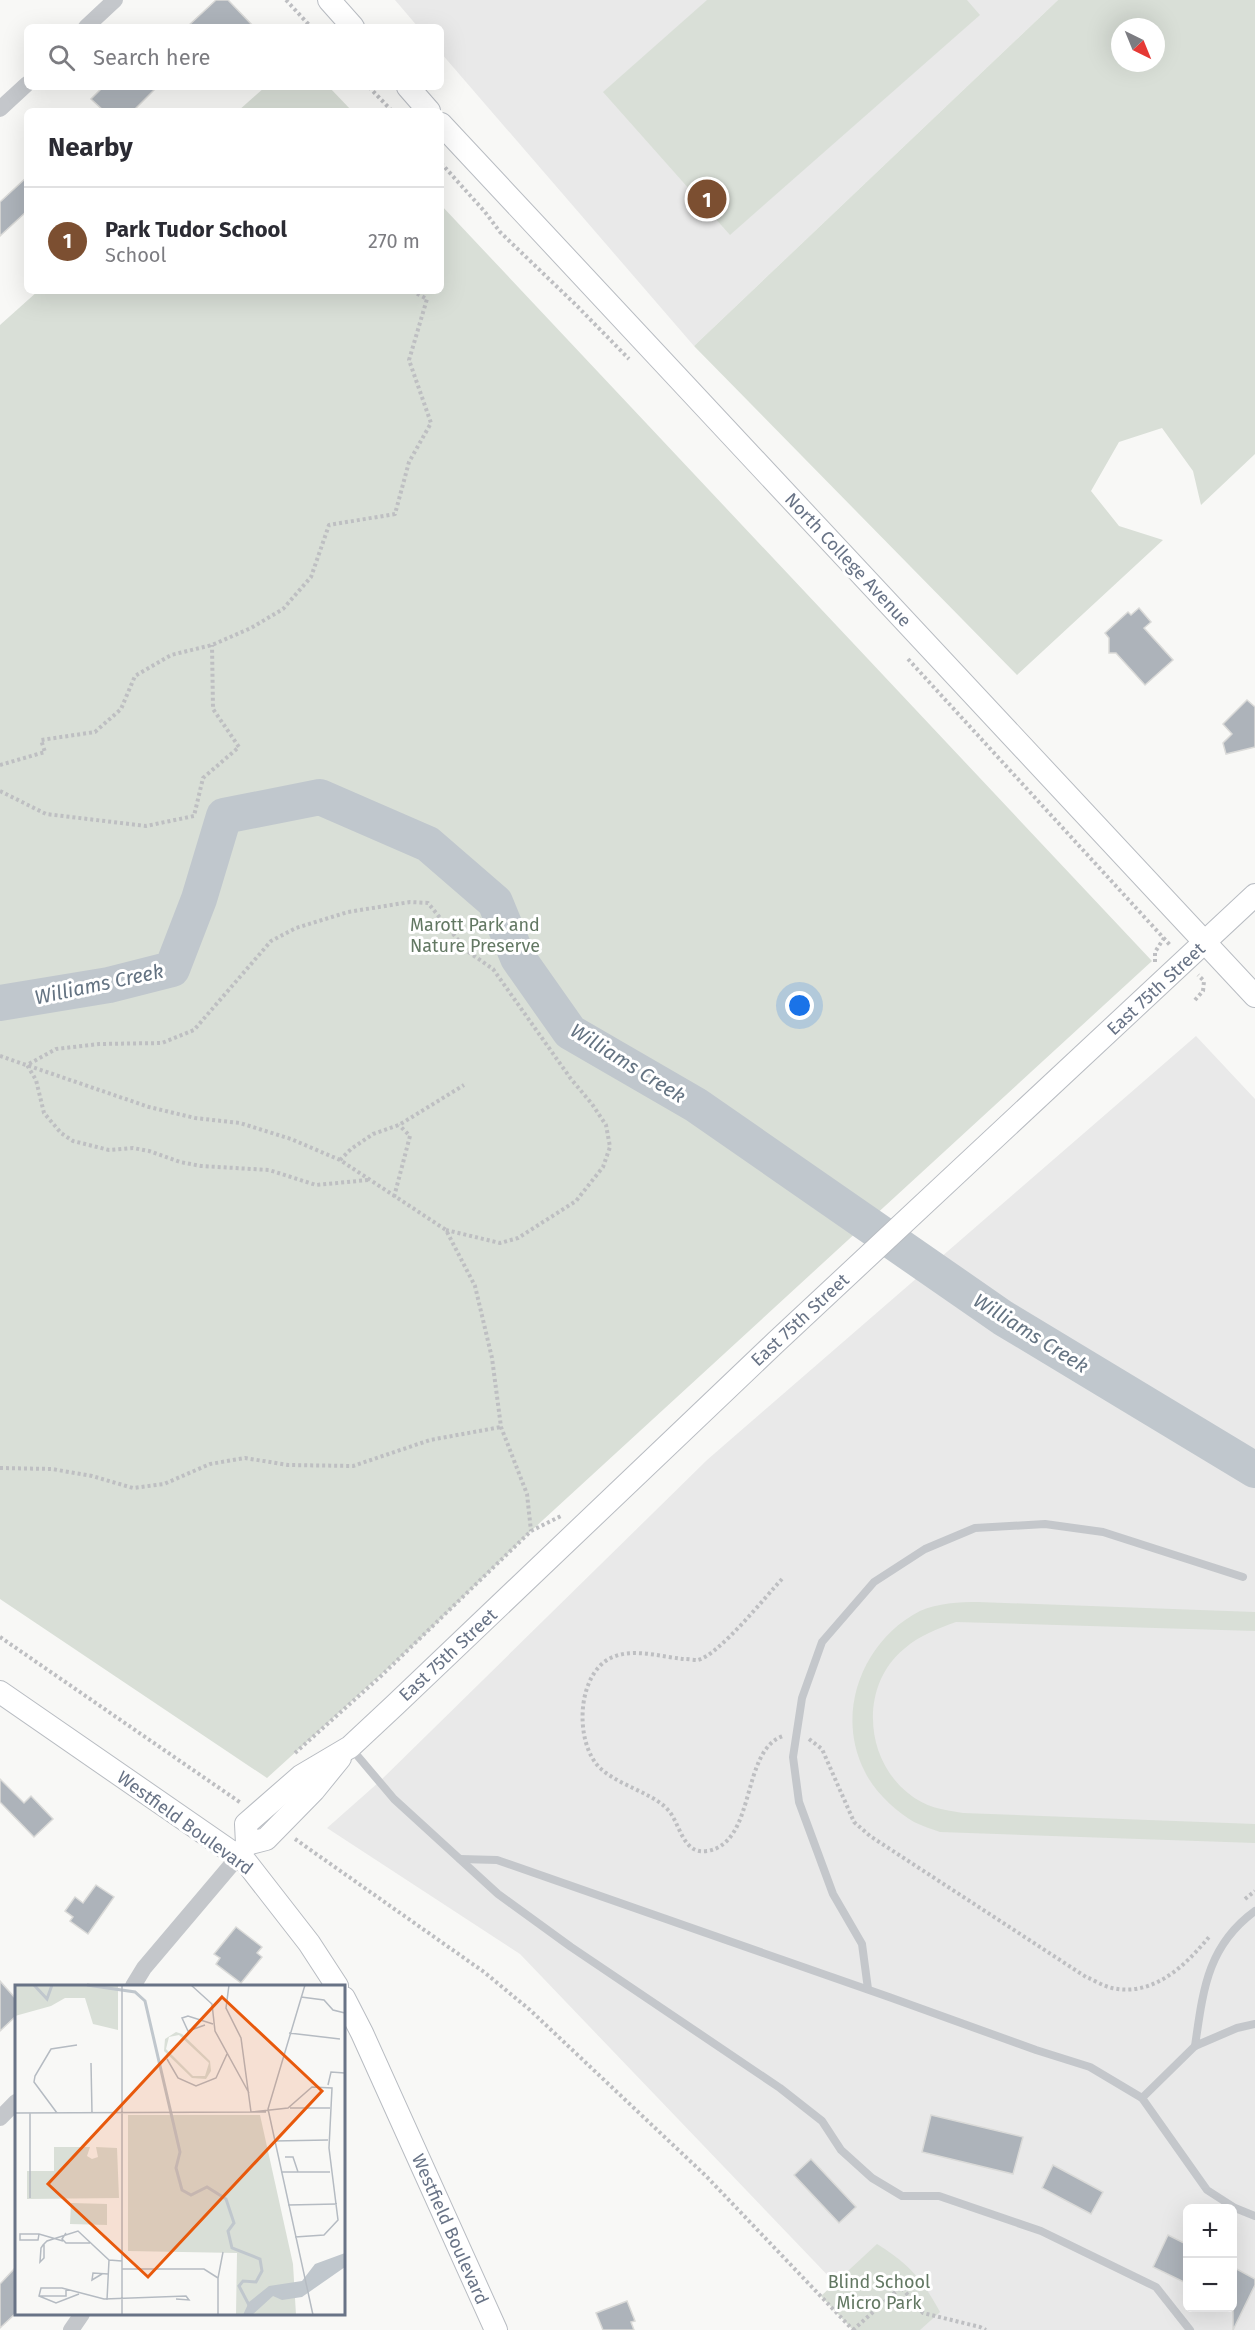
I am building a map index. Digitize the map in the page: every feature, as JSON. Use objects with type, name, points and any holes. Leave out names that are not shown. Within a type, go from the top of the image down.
[{"type":"street","points":[[89,24],[115,0]]},
{"type":"street","points":[[329,0],[350,24]]},
{"type":"street","points":[[0,109],[24,87]]},
{"type":"street","points":[[411,90],[426,108]]},
{"type":"street","name":"North College Avenue","points":[[444,127],[1255,996]]},
{"type":"street","name":"East 75th Street","points":[[134,1985],[144,1968],[243,1851],[266,1839],[314,1790],[349,1747],[776,1342],[1255,895]]},
{"type":"street","name":"Westfield Boulevard","points":[[4,1700],[243,1851],[254,1870],[309,1943],[336,1985]]},
{"type":"street","name":"Westfield Boulevard","points":[[345,2000],[496,2330]]},
{"type":"street","points":[[0,2118],[15,2103]]},
{"type":"street","points":[[71,2330],[81,2315]]},
{"type":"lane","points":[[868,1989],[862,1944],[833,1894],[799,1802],[793,1757],[802,1698],[822,1642],[874,1582],[925,1550],[975,1528],[1045,1524],[1103,1532],[1243,1577]]},
{"type":"lane","points":[[349,1747],[394,1799],[498,1894],[780,2088],[822,2121],[841,2150],[872,2178],[902,2196],[939,2196],[1041,2231],[1156,2287],[1190,2330]]},
{"type":"lane","points":[[460,1859],[497,1860],[1090,2067],[1142,2098],[1207,2190],[1235,2208],[1255,2216]]},
{"type":"lane","points":[[1195,2046],[1204,1986],[1221,1944],[1245,1918],[1255,1911]]},
{"type":"lane","points":[[1142,2098],[1195,2046],[1237,2028],[1255,2024]]},
{"type":"path","points":[[286,0],[308,24]]},
{"type":"path","points":[[372,90],[389,108]]},
{"type":"path","points":[[444,166],[500,232],[632,361]]},
{"type":"path","points":[[0,765],[45,752],[42,740],[94,732],[121,709],[135,676],[171,656],[212,645],[251,628],[283,609],[311,577],[329,525],[395,514],[409,462],[431,423],[408,360],[427,299],[418,294]]},
{"type":"path","points":[[0,791],[46,814],[146,826],[194,816],[203,778],[239,747],[213,709],[212,645]]},
{"type":"path","points":[[901,651],[1164,938],[1155,952],[1156,970]]},
{"type":"path","points":[[0,1056],[149,1107],[195,1118],[240,1123],[291,1139],[340,1160],[446,1230],[500,1243],[518,1238],[576,1201],[603,1167],[610,1147],[606,1125],[493,969],[467,951],[428,903],[410,902],[348,912],[296,928],[271,941],[194,1030],[162,1043],[99,1044],[56,1049],[27,1065]]},
{"type":"path","points":[[1195,1000],[1203,991],[1204,981]]},
{"type":"path","points":[[0,1062],[10,1060]]},
{"type":"path","points":[[27,1065],[36,1080],[44,1113],[61,1133],[73,1141],[109,1150],[133,1148],[149,1151],[180,1162],[201,1166],[269,1170],[316,1185],[368,1180]]},
{"type":"path","points":[[340,1160],[351,1149],[373,1134],[399,1125],[464,1085]]},
{"type":"path","points":[[394,1197],[410,1136],[399,1125]]},
{"type":"path","points":[[446,1230],[475,1286],[492,1358],[501,1427],[527,1494],[531,1531]]},
{"type":"path","points":[[0,1468],[52,1469],[92,1476],[133,1488],[164,1484],[210,1464],[244,1458],[288,1465],[353,1466],[429,1440],[501,1427]]},
{"type":"path","points":[[294,1754],[404,1655],[531,1531],[561,1515]]},
{"type":"path","points":[[782,1579],[716,1651],[698,1660],[627,1653],[611,1657],[595,1670],[584,1691],[583,1733],[590,1754],[600,1768],[656,1799],[669,1812],[690,1846],[705,1851],[721,1845],[736,1828],[758,1767],[767,1749],[782,1736],[811,1739],[822,1749],[854,1822],[870,1836],[1086,1977],[1111,1988],[1134,1990],[1157,1983],[1191,1958],[1213,1932]]},
{"type":"path","points":[[0,1637],[242,1803]]},
{"type":"path","points":[[289,1835],[484,1972],[530,2010],[706,2176],[853,2330],[901,2287],[923,2313],[980,2326],[986,2330]]},
{"type":"path","points":[[1242,1902],[1255,1891]]},
{"type":"shaded area","points":[[395,0],[1058,0],[694,346],[444,56],[444,24],[415,24]]},
{"type":"shaded area","points":[[1196,1036],[1255,1099],[1255,2330],[880,2330],[520,1954],[327,1828],[379,1782],[707,1460]]},
{"type":"green space","points":[[707,0],[967,0],[980,15],[730,235],[603,92]]},
{"type":"green space","points":[[1058,0],[1255,0],[1255,454],[1201,505],[1193,471],[1162,428],[1119,442],[1091,491],[1119,526],[1163,540],[1017,675],[694,346]]},
{"type":"green space","points":[[262,90],[332,90],[349,108],[241,108]]},
{"type":"green space","name":"Marott Park and Nature Preserve","points":[[444,208],[1152,961],[531,1531],[418,1641],[267,1778],[0,1599],[0,325],[35,294],[444,294]]},
{"type":"green space","points":[[978,1602],[1255,1612],[1255,1631],[956,1622],[929,1633],[910,1644],[890,1664],[880,1682],[874,1701],[873,1721],[876,1742],[883,1761],[893,1778],[908,1793],[927,1805],[963,1813],[1255,1824],[1255,1843],[940,1832],[914,1822],[892,1806],[868,1778],[856,1748],[852,1725],[854,1702],[860,1680],[883,1640],[900,1624],[920,1611],[934,1606]]},
{"type":"green space","name":"Blind School Micro Park","points":[[877,2244],[898,2258],[914,2273],[940,2312],[920,2330],[853,2330],[821,2296]]},
{"type":"building","points":[[216,0],[228,0],[251,24],[190,24]]},
{"type":"building","points":[[100,90],[154,90],[136,108],[101,108],[91,99]]},
{"type":"building","points":[[24,180],[24,214],[0,236],[0,202]]},
{"type":"building","points":[[1139,608],[1151,622],[1144,628],[1173,660],[1145,685],[1116,653],[1109,653],[1109,638],[1105,633],[1128,612],[1131,615]]},
{"type":"building","points":[[1247,700],[1255,707],[1255,747],[1226,754],[1223,743],[1232,734],[1223,724]]},
{"type":"building","points":[[0,1779],[24,1803],[31,1796],[53,1819],[34,1837],[0,1802]]},
{"type":"building","points":[[96,1885],[114,1897],[88,1934],[70,1921],[73,1917],[65,1911],[75,1897],[83,1903]]},
{"type":"building","points":[[236,1927],[262,1947],[257,1953],[262,1957],[241,1983],[216,1964],[220,1958],[214,1954]]},
{"type":"building","points":[[0,1981],[15,1998],[15,2017],[0,2031]]},
{"type":"building","points":[[931,2115],[1023,2137],[1013,2174],[922,2152]]},
{"type":"building","points":[[811,2159],[856,2207],[839,2223],[794,2175]]},
{"type":"building","points":[[1053,2165],[1103,2192],[1091,2214],[1042,2188]]},
{"type":"building","points":[[1168,2235],[1183,2242],[1183,2282],[1153,2267]]},
{"type":"building","points":[[15,2268],[15,2314],[0,2328],[0,2284]]},
{"type":"building","points":[[1237,2269],[1255,2279],[1255,2285],[1233,2330],[1233,2312],[1237,2312]]},
{"type":"building","points":[[627,2301],[635,2321],[631,2322],[634,2330],[603,2330],[596,2313]]},
{"type":"waterway","name":"Williams Creek","points":[[0,1003],[109,985],[172,969],[199,899],[224,816],[320,797],[428,844],[495,902],[518,958],[570,1032],[696,1105],[1003,1318],[1255,1470]]},
{"type":"place","name":"Park Tudor School","points":[[707,199]]}]
